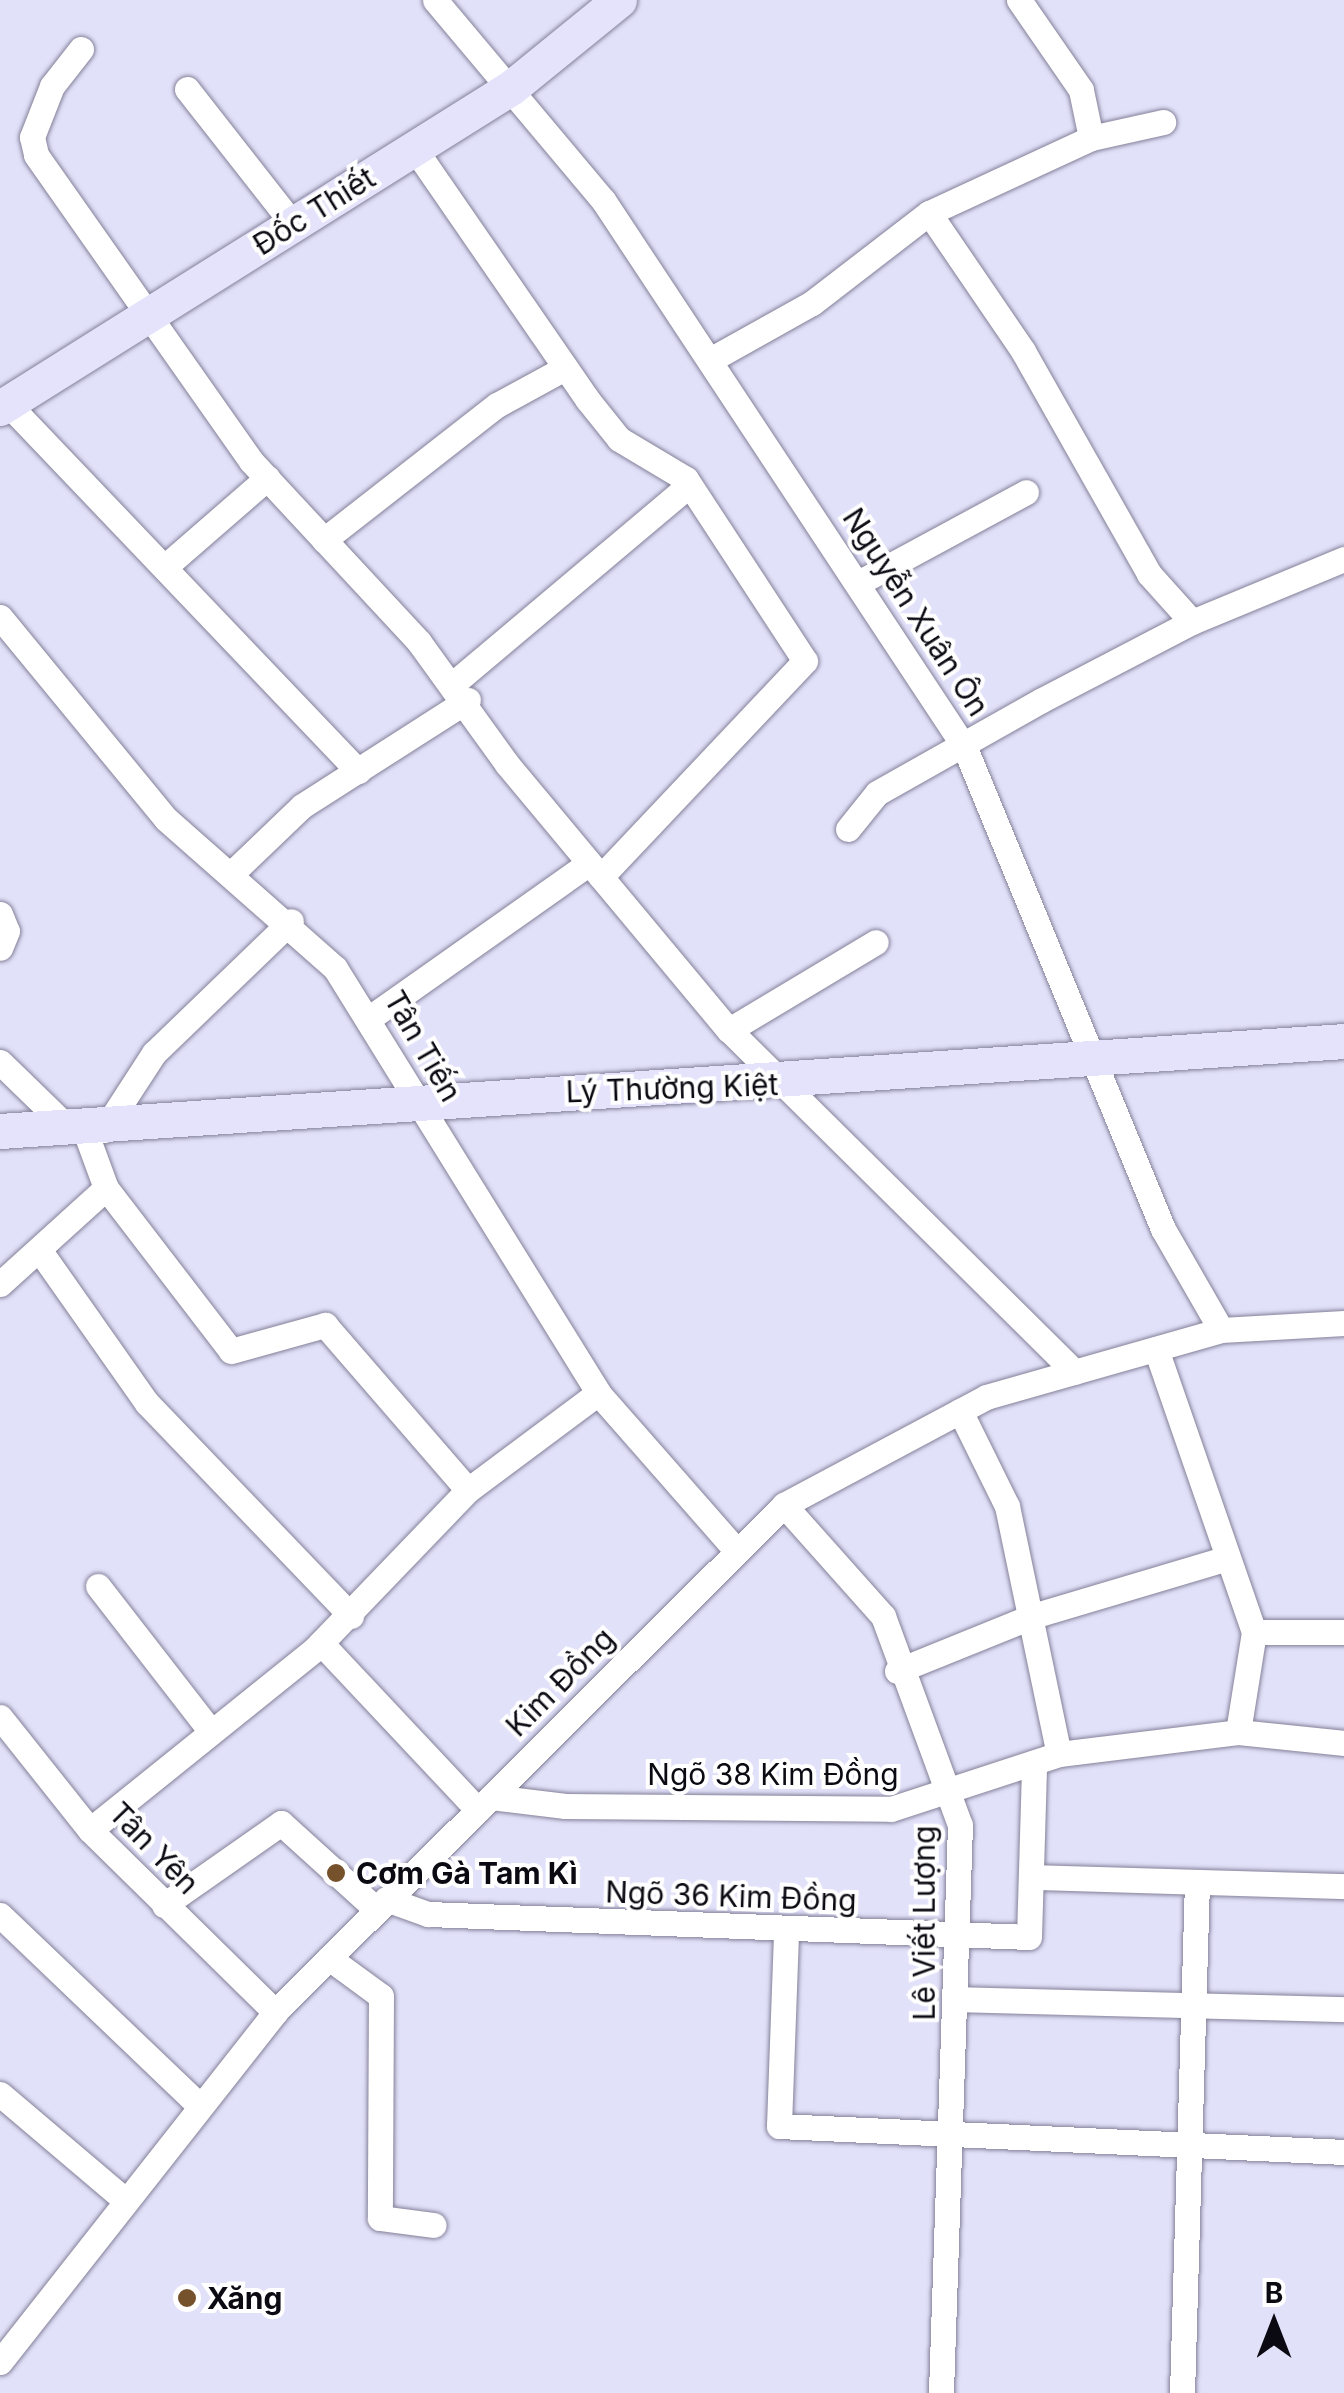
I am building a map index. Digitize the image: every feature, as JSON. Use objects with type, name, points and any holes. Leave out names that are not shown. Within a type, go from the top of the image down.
[{"type":"street","name":"Nguyễn Xuân Ôn","points":[[435,0],[512,86],[710,360],[964,748],[1163,1229],[1221,1330]]},
{"type":"street","name":"Đốc Thiết","points":[[4,405],[512,86],[620,0]]},
{"type":"street","points":[[1020,0],[1081,90],[1091,138]]},
{"type":"street","points":[[82,49],[52,86],[32,137],[36,155],[152,312],[267,478],[461,692],[507,764],[729,1030],[1075,1372]]},
{"type":"street","points":[[187,89],[293,224]]},
{"type":"street","points":[[710,360],[812,303],[929,213],[1091,138],[1163,122]]},
{"type":"street","points":[[371,1016],[595,870],[806,661],[689,485],[618,439],[414,148]]},
{"type":"street","points":[[929,213],[1023,351],[1150,574],[1192,622]]},
{"type":"street","points":[[324,540],[497,405],[565,368]]},
{"type":"street","points":[[4,405],[167,565],[358,771]]},
{"type":"street","points":[[167,565],[267,478]]},
{"type":"street","points":[[231,874],[302,806],[358,771],[461,692],[689,485]]},
{"type":"street","points":[[858,583],[1026,492]]},
{"type":"street","points":[[848,829],[877,794],[1192,622],[1344,559]]},
{"type":"street","name":"Tân Tiến","points":[[0,616],[166,819],[291,921],[371,1016],[416,1098],[598,1393],[738,1551]]},
{"type":"street","points":[[0,914],[0,948]]},
{"type":"street","points":[[86,1130],[154,1053],[291,921]]},
{"type":"street","points":[[729,1030],[876,942]]},
{"type":"street","name":"Lý Thường Kiệt","points":[[0,1131],[86,1130],[416,1098],[782,1083],[1344,1041]]},
{"type":"street","points":[[0,1062],[86,1130],[106,1188],[231,1351],[325,1325],[468,1490]]},
{"type":"street","points":[[0,1284],[106,1188]]},
{"type":"street","points":[[40,1251],[147,1403],[351,1616]]},
{"type":"street","name":"Kim Đồng","points":[[0,2362],[274,2012],[784,1505],[960,1411],[1075,1372],[1221,1330],[1344,1322]]},
{"type":"street","points":[[1156,1350],[1254,1632],[1238,1732]]},
{"type":"street","points":[[90,1830],[208,1728],[321,1643],[468,1490],[598,1393]]},
{"type":"street","points":[[960,1411],[1007,1506],[1059,1754]]},
{"type":"street","name":"Lê Viết Lượng","points":[[784,1505],[883,1616],[896,1670],[960,1825],[954,2136],[941,2393]]},
{"type":"street","points":[[896,1670],[1033,1616],[1227,1558]]},
{"type":"street","points":[[98,1586],[208,1728]]},
{"type":"street","points":[[1254,1632],[1344,1632]]},
{"type":"street","points":[[321,1643],[484,1803]]},
{"type":"street","name":"Tân Yên","points":[[0,1717],[90,1830],[274,2012]]},
{"type":"street","name":"Ngõ 38 Kim Đồng","points":[[484,1803],[890,1809],[948,1795],[982,1776],[1034,1765],[1059,1754],[1238,1732],[1344,1743]]},
{"type":"street","points":[[1034,1765],[1033,1877],[1344,1886]]},
{"type":"street","points":[[164,1905],[281,1822],[382,1905]]},
{"type":"street","name":"Ngõ 36 Kim Đồng","points":[[382,1905],[428,1914],[786,1934],[1029,1937],[1033,1877]]},
{"type":"street","points":[[1182,2393],[1198,1882]]},
{"type":"street","points":[[0,1915],[200,2106]]},
{"type":"street","points":[[786,1934],[779,2126],[1344,2152]]},
{"type":"street","points":[[330,1958],[381,1996],[380,2218],[434,2225]]},
{"type":"street","points":[[955,1999],[1344,2008]]},
{"type":"street","points":[[0,2094],[126,2201]]},
{"type":"place","name":"Cơm Gà Tam Kì","points":[[336,1873]]},
{"type":"place","name":"Xăng","points":[[187,2298]]}]
